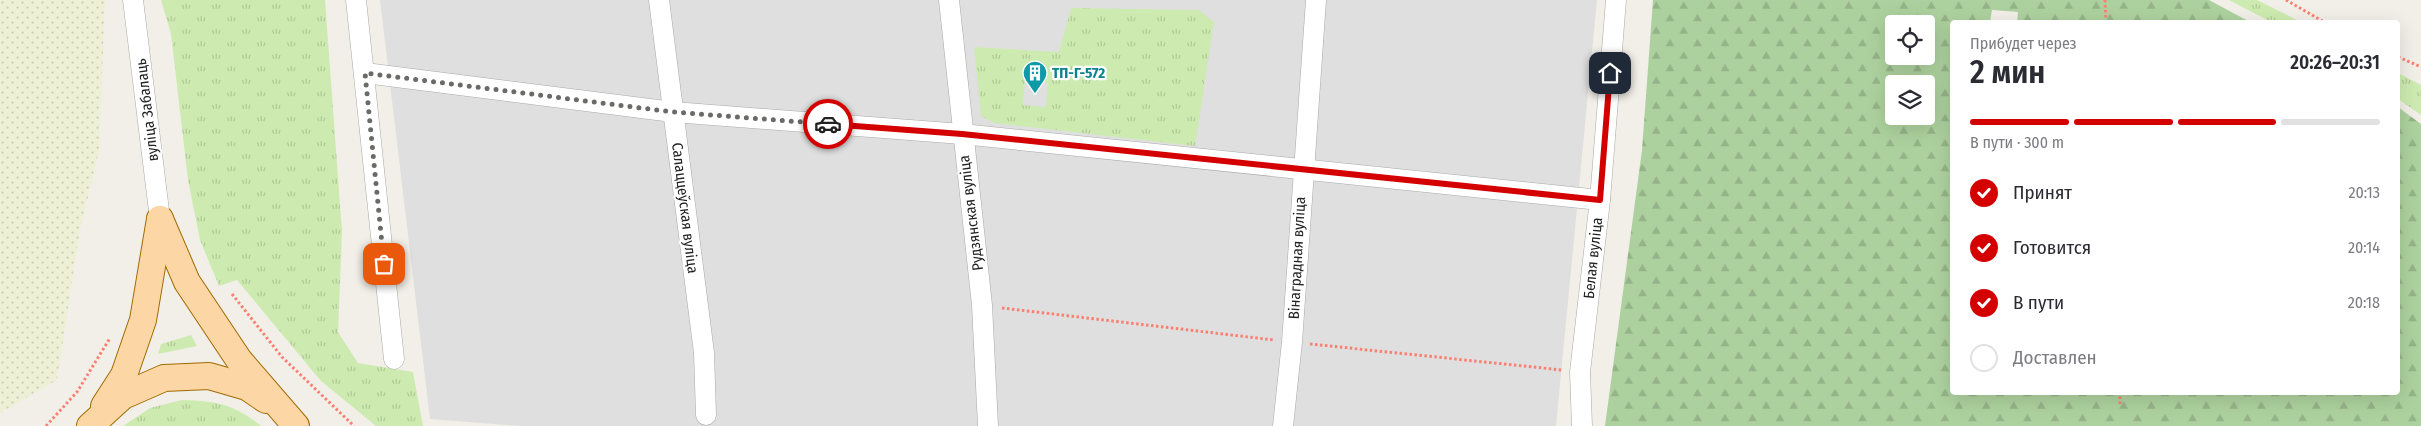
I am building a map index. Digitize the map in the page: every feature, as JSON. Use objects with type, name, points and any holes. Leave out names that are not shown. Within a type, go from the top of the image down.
[{"type":"main road","points":[[160,220],[187,282],[239,360],[295,422]]},
{"type":"main road","points":[[90,426],[124,375],[138,335],[143,320],[160,220]]},
{"type":"main road","points":[[90,426],[123,396],[164,378],[209,376],[247,387],[295,422]]},
{"type":"street","name":"вуліца Забалаць","points":[[133,0],[160,220]]},
{"type":"street","points":[[356,0],[394,359]]},
{"type":"street","name":"Салаццеўская вуліца","points":[[659,0],[704,353],[706,415]]},
{"type":"street","name":"Рудзянская вуліца","points":[[949,0],[982,305],[988,426]]},
{"type":"street","name":"Вінаградная вуліца","points":[[1283,426],[1292,342],[1316,0]]},
{"type":"street","name":"Белая вуліца","points":[[1582,426],[1580,372],[1600,200],[1616,0]]},
{"type":"street","points":[[365,73],[673,112],[962,134],[1600,200]]},
{"type":"path","points":[[2105,0],[2106,20]]},
{"type":"path","points":[[2286,0],[2321,20]]},
{"type":"path","points":[[2400,59],[2421,67]]},
{"type":"path","points":[[232,294],[282,357],[354,426]]},
{"type":"path","points":[[46,426],[76,392],[108,344],[112,333]]},
{"type":"path","points":[[2120,395],[2120,404]]},
{"type":"shaded area","points":[[380,0],[1597,0],[1556,426],[521,426],[430,419]]},
{"type":"green space","points":[[0,0],[105,0],[99,151],[80,230],[57,380],[0,413]]},
{"type":"green space","points":[[161,0],[325,0],[342,232],[338,332],[358,363],[413,372],[423,426],[376,426],[321,381],[237,280],[219,286],[200,240],[188,180],[171,34]]},
{"type":"green space","points":[[1653,0],[2209,0],[2246,20],[2017,20],[2018,12],[1992,10],[1990,20],[1950,20],[1950,395],[2400,395],[2400,108],[2421,124],[2421,426],[1605,426],[1642,150]]},
{"type":"green space","points":[[2229,0],[2257,0],[2297,20],[2267,20]]},
{"type":"green space","points":[[1071,8],[1199,10],[1214,22],[1195,146],[994,123],[981,116],[974,47],[1059,52]],"holes":[[[1025,81],[1048,83],[1046,107],[1023,105]]]},
{"type":"green space","points":[[2400,74],[2421,85],[2421,115],[2400,100]]},
{"type":"green space","points":[[191,335],[197,346],[158,354],[161,344]]},
{"type":"green space","points":[[182,400],[205,401],[224,405],[242,413],[261,426],[123,426],[150,408]]},
{"type":"way so far","points":[[384,264],[365,73],[673,112],[828,124]]},
{"type":"place","name":"ТП-Г-572","points":[[1035,94]]},
{"type":"route","points":[[828,124],[962,134],[1600,200],[1610,73]]}]
